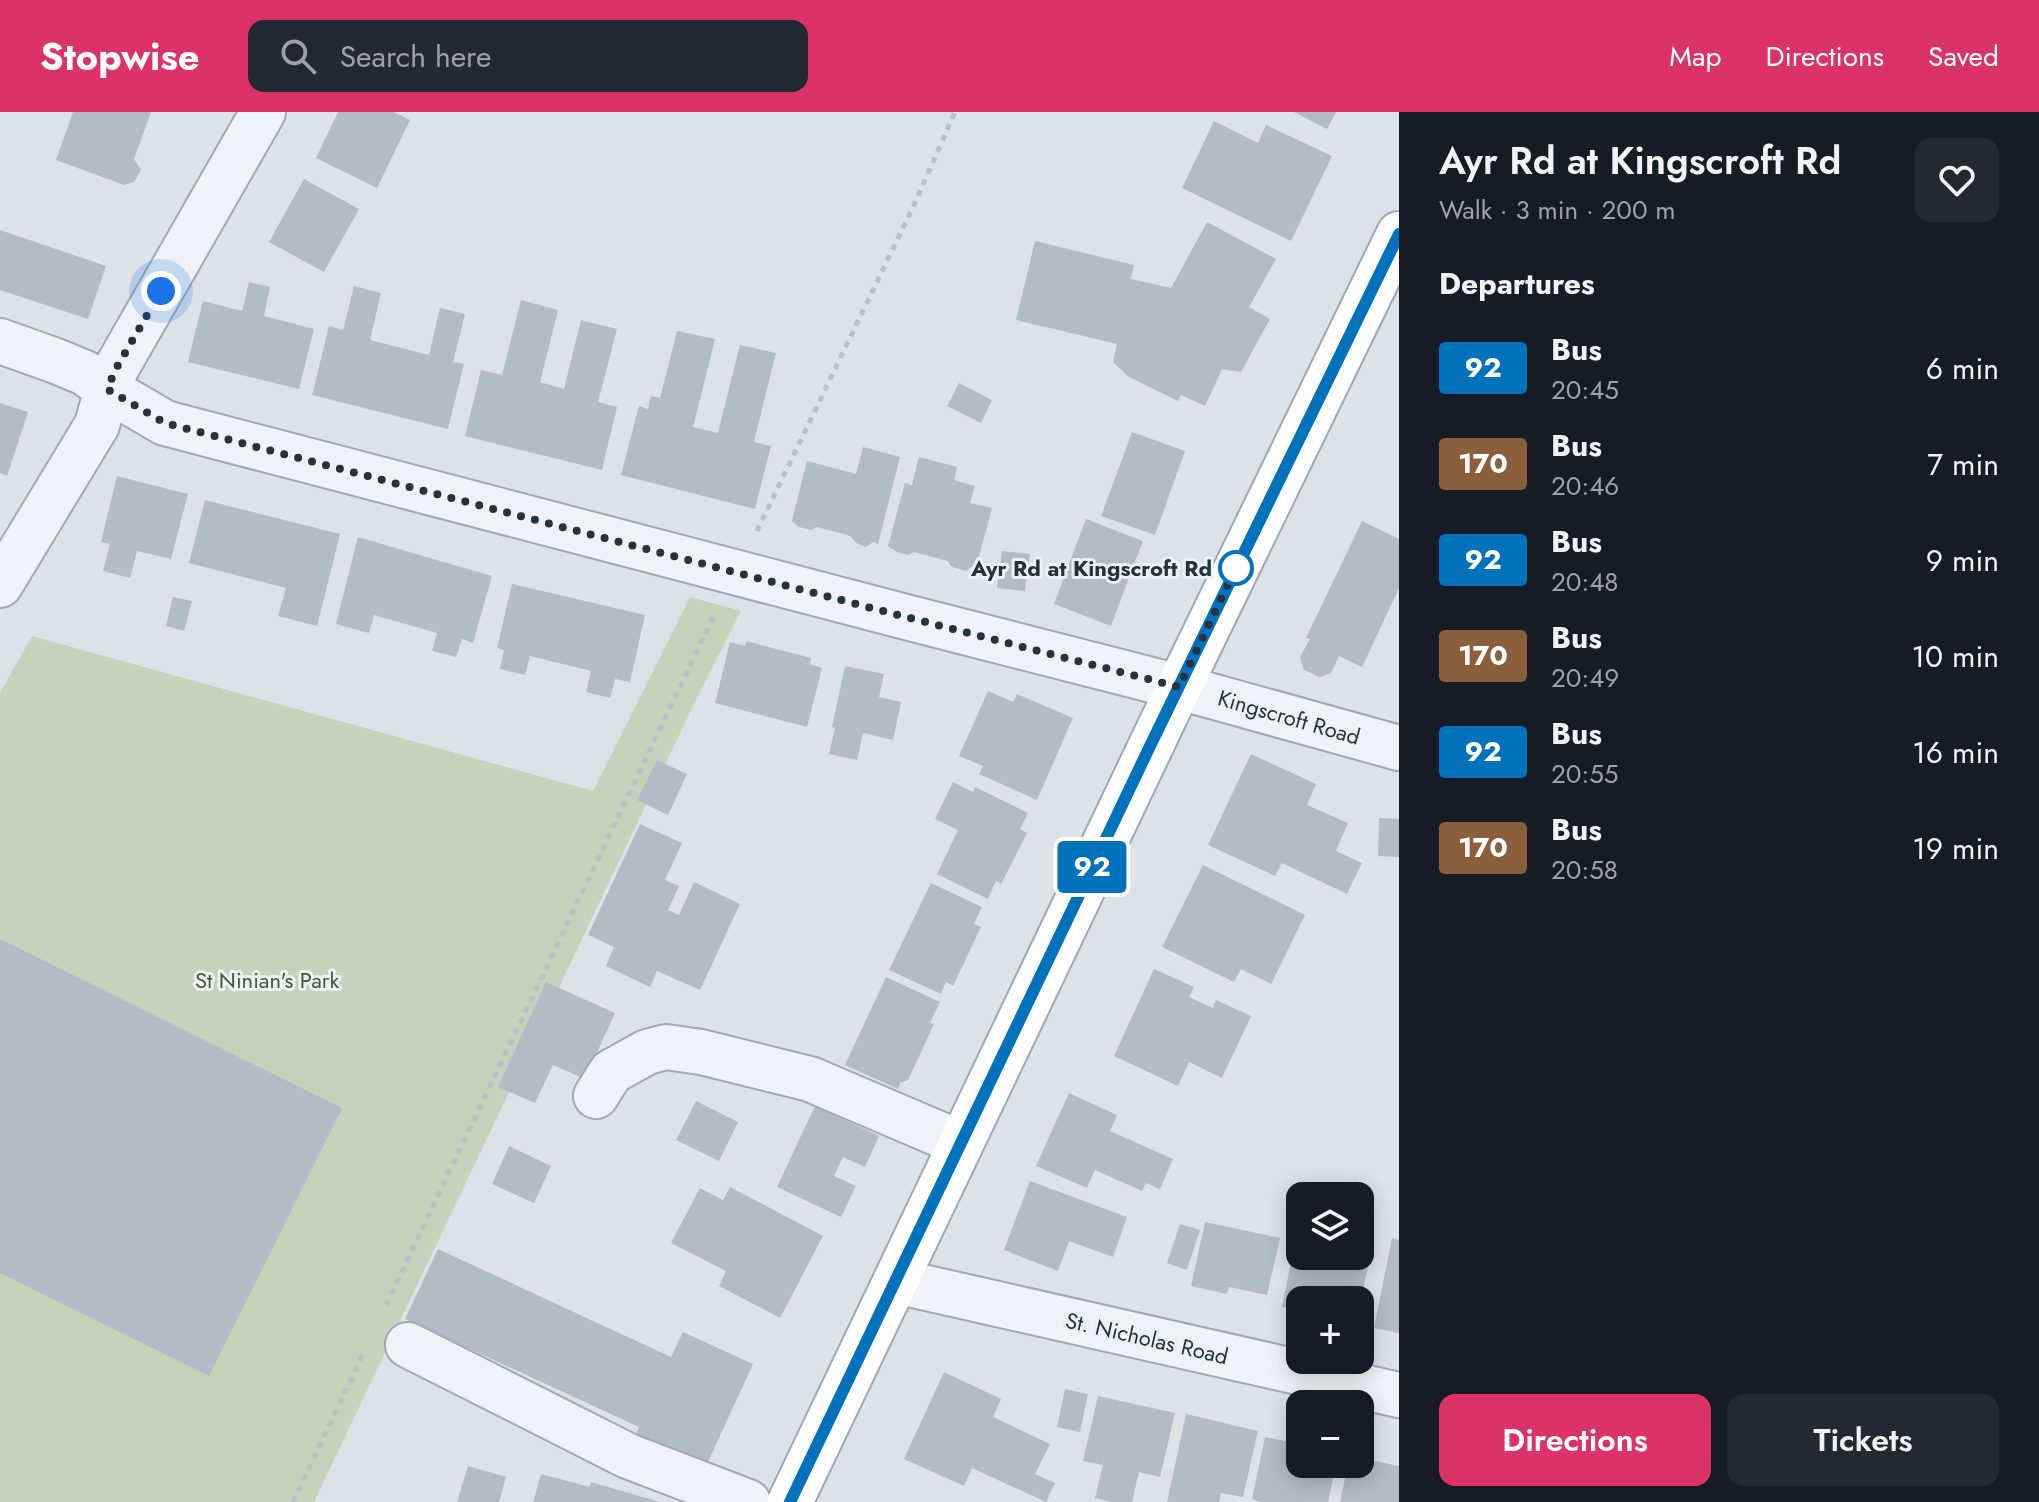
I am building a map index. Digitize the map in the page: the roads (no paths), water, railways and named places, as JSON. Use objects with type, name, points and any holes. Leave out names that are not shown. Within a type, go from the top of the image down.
[{"type":"main road","points":[[790,1502],[1179,687],[1396,247]]},
{"type":"street","points":[[0,585],[97,425],[117,367],[263,112]]},
{"type":"street","name":"Kingscroft Road","points":[[0,341],[85,373],[165,423],[1179,687],[1399,748]]},
{"type":"street","points":[[596,1096],[611,1072],[647,1052],[666,1047],[701,1052],[810,1079],[960,1143]]},
{"type":"street","name":"St. Nicholas Road","points":[[896,1281],[1399,1395]]},
{"type":"street","points":[[385,1335],[628,1456],[748,1502]]},
{"type":"place","name":"Ayr Rd at Kingscroft Rd","points":[[1236,568]]},
{"type":"park label","name":"St Ninian's Park","points":[[267,980]]}]
